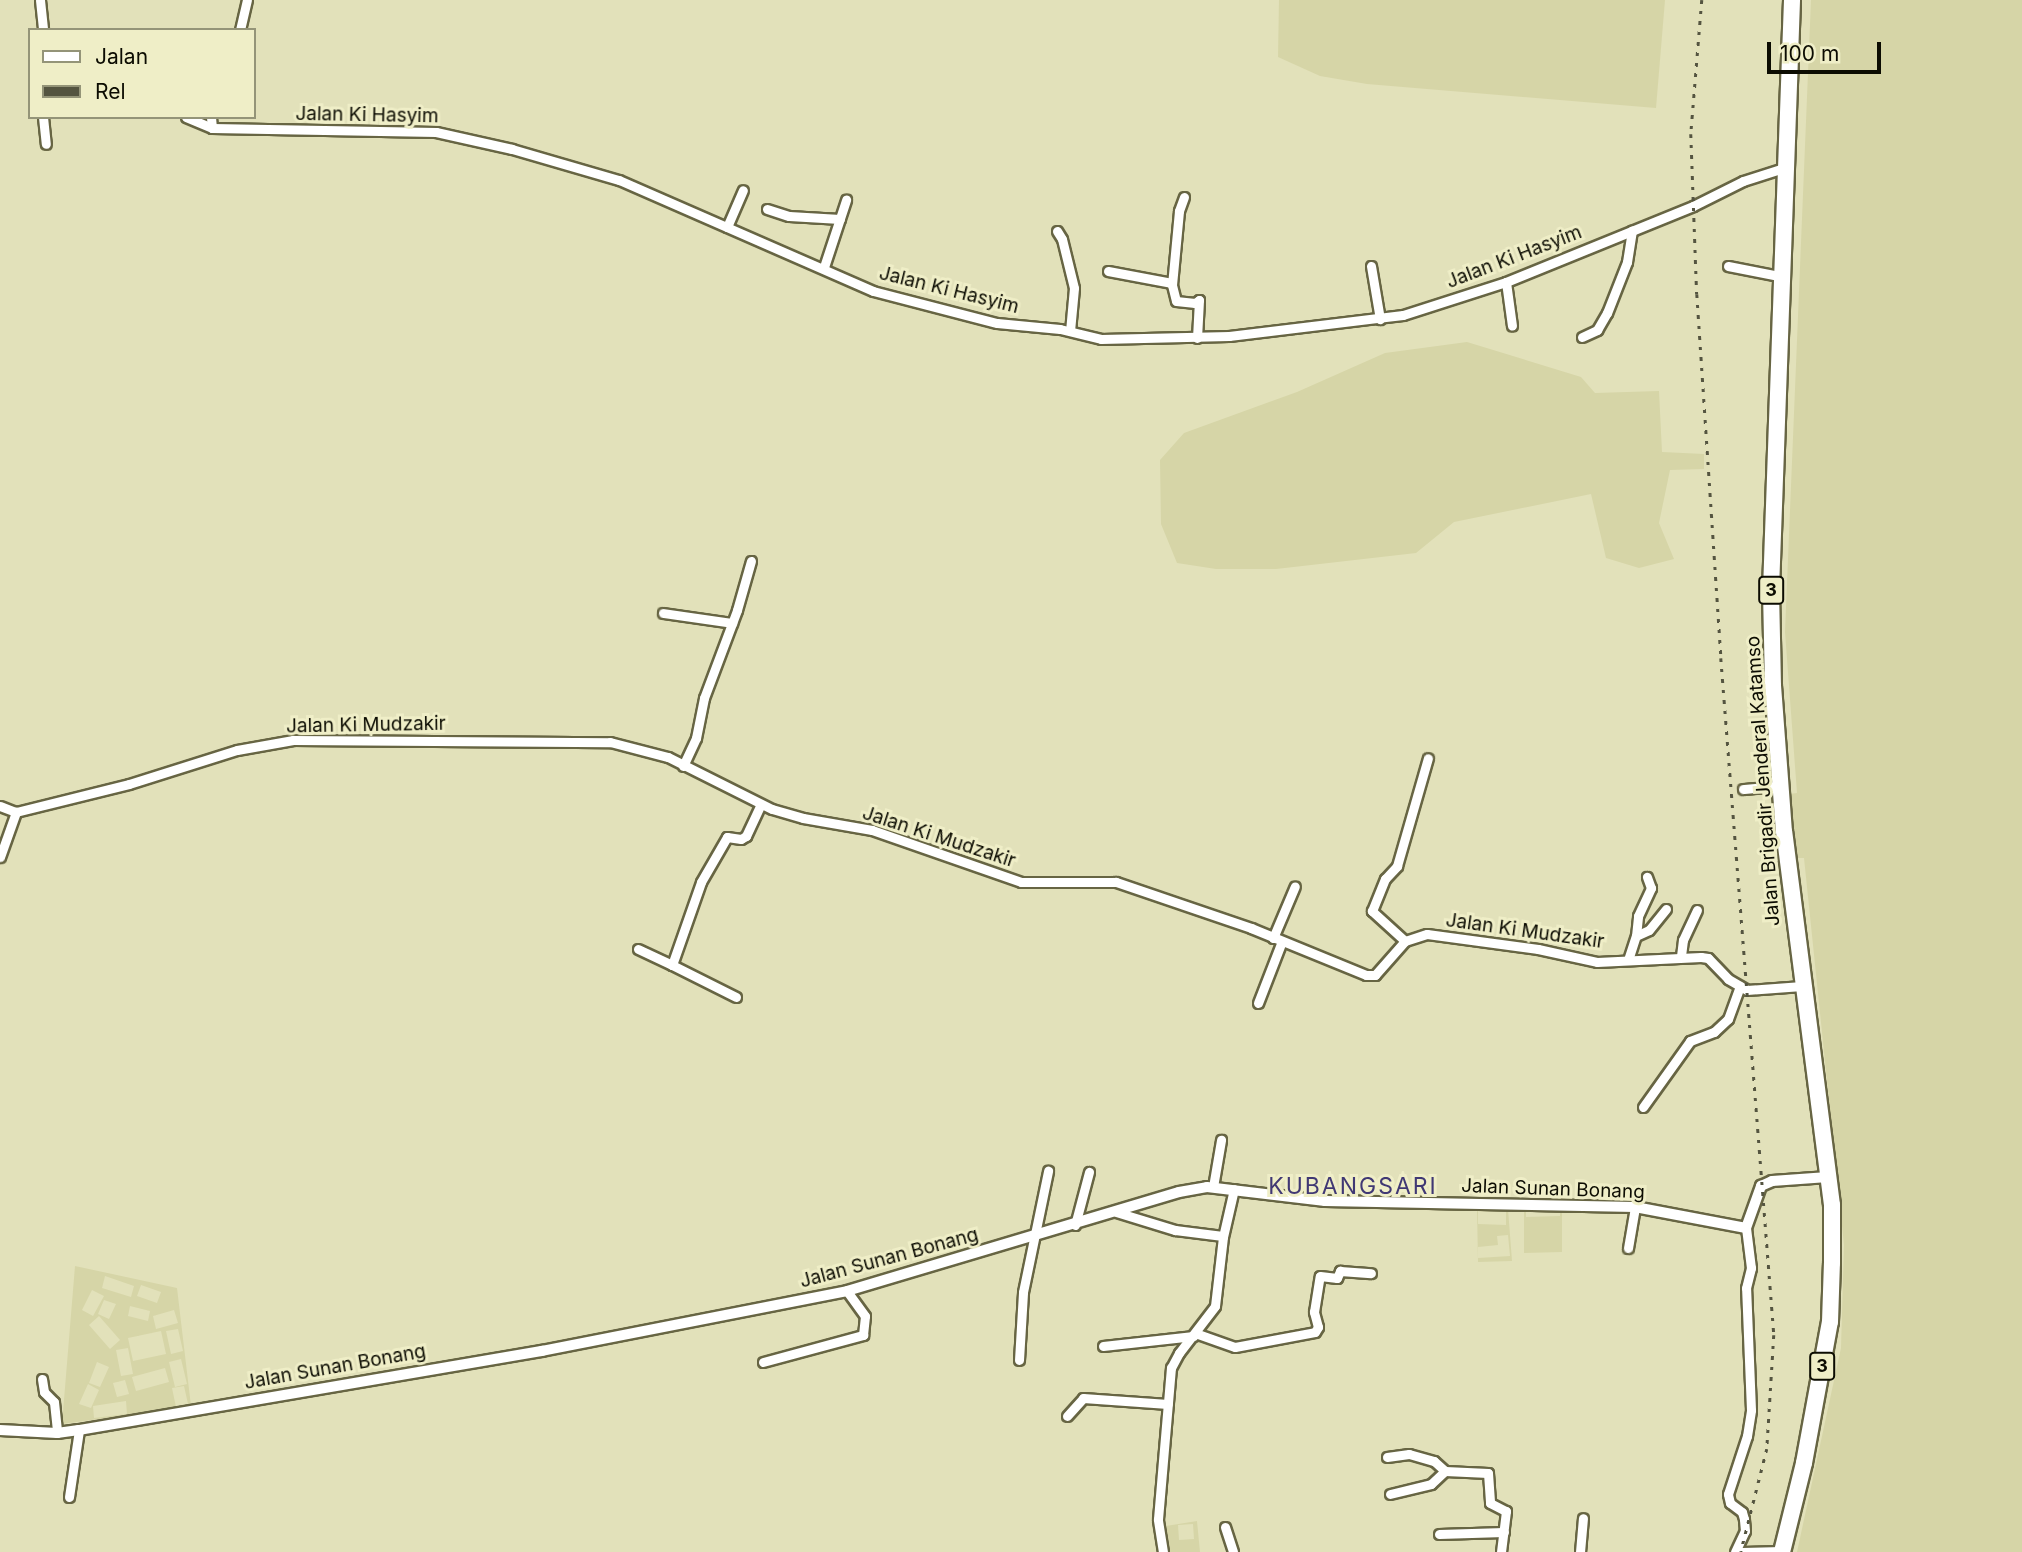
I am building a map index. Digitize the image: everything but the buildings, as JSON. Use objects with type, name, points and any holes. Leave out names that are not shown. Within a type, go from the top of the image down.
[{"type":"highway","name":"Jalan Brigadir Jenderal Katamso","points":[[1782,1551],[1804,1463],[1830,1322],[1832,1263],[1828,1177],[1802,986],[1773,687],[1771,590],[1792,0]]},
{"type":"street","points":[[40,0],[43,28]]},
{"type":"street","points":[[240,28],[247,0]]},
{"type":"street","points":[[43,119],[46,144]]},
{"type":"street","name":"Jalan Ki Hasyim","points":[[191,119],[212,128],[449,134],[619,180],[824,267],[873,291],[1005,325],[1070,331],[1101,339],[1144,335],[1196,338],[1380,319],[1424,309],[1506,282],[1693,206],[1743,181],[1787,167]]},
{"type":"street","points":[[211,119],[212,128]]},
{"type":"street","points":[[727,227],[743,190]]},
{"type":"street","points":[[1184,197],[1179,211],[1172,283],[1176,301],[1195,303],[1199,300],[1196,338]]},
{"type":"street","points":[[824,267],[846,200]]},
{"type":"street","points":[[767,209],[789,216],[840,219]]},
{"type":"street","points":[[1581,337],[1597,330],[1607,313],[1627,261],[1632,230]]},
{"type":"street","points":[[1057,232],[1062,239],[1074,288],[1070,331]]},
{"type":"street","points":[[1371,266],[1380,319]]},
{"type":"street","points":[[1728,266],[1784,276]]},
{"type":"street","points":[[1108,271],[1172,283]]},
{"type":"street","points":[[1506,282],[1512,326]]},
{"type":"street","points":[[683,765],[695,738],[708,689],[751,561]]},
{"type":"street","points":[[663,613],[732,623]]},
{"type":"street","name":"Jalan Ki Mudzakir","points":[[16,812],[130,784],[237,750],[293,740],[592,740],[649,751],[761,804],[803,818],[872,830],[984,872],[1021,882],[1116,882],[1277,939],[1371,976],[1379,971],[1405,941],[1427,934],[1538,949],[1586,960],[1681,956],[1708,958],[1728,979],[1740,986]]},
{"type":"street","points":[[1405,941],[1373,912],[1372,908],[1385,879],[1397,866],[1428,758]]},
{"type":"street","points":[[1743,789],[1781,786]]},
{"type":"street","points":[[672,965],[701,882],[727,837],[741,839],[747,836],[761,804]]},
{"type":"street","points":[[0,806],[16,812],[0,857]]},
{"type":"street","points":[[1628,960],[1636,936],[1638,916],[1651,888],[1647,877]]},
{"type":"street","points":[[1258,1003],[1295,886]]},
{"type":"street","points":[[1636,936],[1649,930],[1666,909]]},
{"type":"street","points":[[1681,956],[1683,940],[1698,910]]},
{"type":"street","points":[[638,949],[736,997]]},
{"type":"street","points":[[1643,1107],[1690,1041],[1714,1032],[1728,1018],[1740,986],[1747,990],[1802,986]]},
{"type":"street","points":[[1213,1187],[1220,1140]]},
{"type":"street","points":[[1019,1360],[1023,1292],[1048,1171]]},
{"type":"street","points":[[1075,1225],[1089,1172]]},
{"type":"street","points":[[1735,1552],[1745,1531],[1744,1519],[1742,1512],[1730,1503],[1728,1494],[1747,1436],[1751,1410],[1746,1288],[1751,1268],[1746,1228],[1761,1186],[1772,1181],[1828,1177]]},
{"type":"street","name":"Jalan Sunan Bonang","points":[[0,1430],[57,1433],[79,1430],[542,1351],[848,1291],[1179,1192],[1213,1187],[1325,1201],[1635,1207],[1746,1228]]},
{"type":"street","points":[[1163,1552],[1158,1519],[1174,1361],[1215,1306],[1223,1236],[1234,1189]]},
{"type":"street","points":[[1628,1248],[1635,1207]]},
{"type":"street","points":[[1116,1212],[1175,1230],[1223,1236]]},
{"type":"street","points":[[1103,1346],[1194,1334],[1219,1344],[1236,1347],[1315,1332],[1318,1327],[1314,1312],[1320,1276],[1337,1278],[1342,1271],[1371,1273]]},
{"type":"street","points":[[763,1362],[863,1335],[865,1316],[848,1291]]},
{"type":"street","points":[[42,1379],[44,1392],[54,1402],[57,1433]]},
{"type":"street","points":[[1067,1416],[1083,1398],[1168,1404]]},
{"type":"street","points":[[69,1497],[79,1430]]},
{"type":"street","points":[[1387,1457],[1409,1454],[1425,1458],[1445,1471],[1488,1473],[1490,1503],[1506,1511],[1501,1552]]},
{"type":"street","points":[[1390,1494],[1431,1484],[1445,1471]]},
{"type":"street","points":[[1580,1552],[1583,1518]]},
{"type":"street","points":[[1225,1527],[1233,1552]]},
{"type":"street","points":[[1439,1534],[1504,1532]]},
{"type":"street","points":[[1742,1552],[1782,1551]]},
{"type":"shaded area","points":[[1279,0],[1665,0],[1656,108],[1367,84],[1320,76],[1278,57]]},
{"type":"shaded area","points":[[1811,0],[2022,0],[2022,1552],[1797,1552],[1841,1348],[1844,1245],[1804,858],[1798,858],[1789,794],[1797,793],[1785,632]]},
{"type":"shaded area","points":[[1467,342],[1581,377],[1595,393],[1659,391],[1662,452],[1704,454],[1704,469],[1670,470],[1659,523],[1674,559],[1639,568],[1606,558],[1591,494],[1454,522],[1416,553],[1276,569],[1216,569],[1177,563],[1161,524],[1160,460],[1184,433],[1297,392],[1385,353]]},
{"type":"shaded area","points":[[1524,1208],[1562,1209],[1562,1252],[1524,1253]],"holes":[[[1526,1210],[1560,1210],[1560,1216],[1526,1217]]]},
{"type":"shaded area","points":[[1477,1209],[1508,1209],[1512,1261],[1478,1262]],"holes":[[[1478,1211],[1506,1212],[1506,1225],[1478,1224]],[[1508,1235],[1510,1256],[1478,1258],[1478,1247],[1498,1245],[1497,1236]]]},
{"type":"shaded area","points":[[75,1266],[177,1288],[191,1406],[62,1424]],"holes":[[[105,1276],[134,1286],[131,1297],[102,1288]],[[141,1285],[161,1292],[157,1303],[137,1296]],[[92,1290],[104,1296],[93,1316],[82,1310]],[[104,1300],[116,1304],[109,1319],[98,1314]],[[130,1306],[150,1311],[148,1321],[128,1316]],[[174,1310],[178,1323],[156,1329],[153,1316]],[[99,1316],[120,1340],[110,1349],[89,1325]],[[178,1329],[183,1351],[171,1354],[166,1331]],[[161,1331],[166,1354],[133,1361],[128,1338]],[[128,1348],[133,1374],[121,1376],[116,1350]],[[181,1359],[187,1384],[175,1387],[169,1362]],[[97,1362],[109,1367],[100,1387],[89,1383]],[[165,1368],[169,1382],[136,1391],[132,1377]],[[125,1380],[129,1394],[117,1397],[113,1383]],[[88,1384],[99,1390],[91,1408],[79,1404]],[[184,1386],[188,1404],[176,1407],[172,1388]],[[126,1401],[127,1414],[94,1418],[93,1406]]]},
{"type":"shaded area","points":[[1197,1521],[1200,1552],[1169,1552],[1166,1526]],"holes":[[[1193,1524],[1194,1539],[1179,1540],[1178,1525]]]},
{"type":"railway","points":[[1702,0],[1691,134],[1697,294],[1721,658],[1774,1335],[1767,1449],[1741,1552]]},
{"type":"district","name":"KUBANGSARI","points":[[1353,1186]]}]
